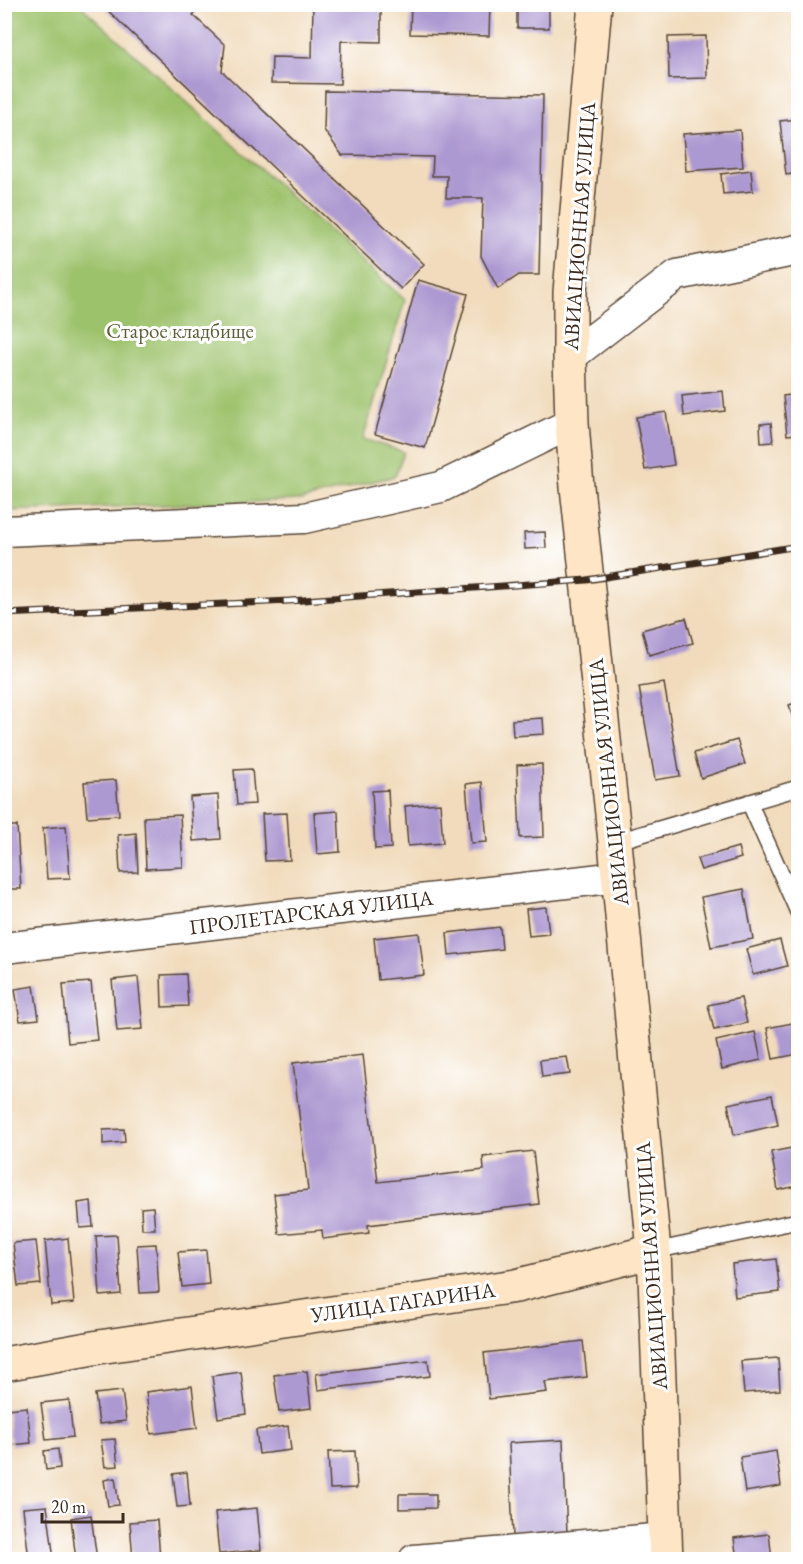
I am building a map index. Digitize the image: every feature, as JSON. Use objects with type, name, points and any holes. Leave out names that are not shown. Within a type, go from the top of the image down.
[{"type":"main road","name":"АВИАЦИОННАЯ УЛИЦА","points":[[595,4],[570,292],[572,423],[654,1251],[665,1549]]},
{"type":"main road","name":"УЛИЦА ГАГАРИНА","points":[[4,1364],[111,1345],[516,1286],[654,1251]]},
{"type":"street","points":[[570,357],[677,275],[798,250]]},
{"type":"street","points":[[4,531],[304,518],[441,487],[572,423]]},
{"type":"street","name":"ПРОЛЕТАРСКАЯ УЛИЦА","points":[[4,948],[618,877]]},
{"type":"street","points":[[414,1560],[665,1549]]},
{"type":"lane","points":[[615,842],[798,788]]},
{"type":"lane","points":[[749,802],[798,912]]},
{"type":"lane","name":"УЛИЦА ГАГАРИНА","points":[[654,1251],[798,1221]]},
{"type":"green space","name":"Старое кладбище","points":[[4,5],[80,5],[405,300],[363,439],[404,452],[395,476],[301,500],[5,511]]},
{"type":"building","points":[[101,4],[202,4],[193,15],[225,45],[222,71],[424,264],[401,289]]},
{"type":"building","points":[[313,4],[381,4],[381,42],[341,41],[340,84],[271,83],[272,57],[312,58]]},
{"type":"building","points":[[411,4],[490,4],[489,36],[410,34]]},
{"type":"building","points":[[517,4],[549,4],[549,28],[517,28]]},
{"type":"building","points":[[706,36],[707,78],[669,79],[668,37]]},
{"type":"building","points":[[325,91],[543,95],[539,275],[519,275],[498,289],[481,256],[483,198],[446,198],[447,176],[432,176],[433,157],[342,155],[324,130]]},
{"type":"building","points":[[798,119],[798,173],[786,175],[780,121]]},
{"type":"building","points":[[740,130],[743,167],[686,171],[683,134]]},
{"type":"building","points":[[751,170],[753,191],[723,194],[721,174]]},
{"type":"building","points":[[418,280],[468,294],[425,448],[375,434]]},
{"type":"building","points":[[723,391],[725,411],[684,416],[682,396]]},
{"type":"building","points":[[798,394],[798,434],[787,435],[783,396]]},
{"type":"building","points":[[666,412],[674,465],[645,470],[636,417]]},
{"type":"building","points":[[771,423],[773,442],[761,443],[760,424]]},
{"type":"building","points":[[545,532],[546,548],[525,549],[524,533]]},
{"type":"building","points":[[686,618],[693,643],[649,655],[642,630]]},
{"type":"building","points":[[664,683],[680,776],[655,780],[639,687]]},
{"type":"building","points":[[798,702],[798,735],[789,705]]},
{"type":"building","points":[[543,718],[544,734],[513,736],[512,720]]},
{"type":"building","points":[[737,740],[745,764],[701,778],[694,753]]},
{"type":"building","points":[[542,764],[544,837],[520,838],[517,765]]},
{"type":"building","points":[[252,769],[255,804],[237,805],[234,770]]},
{"type":"building","points":[[116,780],[119,815],[87,817],[84,782]]},
{"type":"building","points":[[482,782],[487,842],[471,843],[466,784]]},
{"type":"building","points":[[388,790],[391,848],[375,849],[372,791]]},
{"type":"building","points":[[218,795],[221,839],[193,841],[190,797]]},
{"type":"building","points":[[440,803],[443,843],[408,846],[405,806]]},
{"type":"building","points":[[338,811],[340,852],[317,854],[314,813]]},
{"type":"building","points":[[287,813],[290,860],[265,861],[262,814]]},
{"type":"building","points":[[180,815],[183,867],[146,869],[144,817]]},
{"type":"building","points":[[4,826],[17,826],[21,889],[4,889]]},
{"type":"building","points":[[66,826],[70,878],[47,879],[43,828]]},
{"type":"building","points":[[136,833],[138,872],[120,873],[118,835]]},
{"type":"building","points":[[738,847],[741,858],[701,870],[697,859]]},
{"type":"building","points":[[744,889],[753,939],[711,947],[701,897]]},
{"type":"building","points":[[546,907],[549,934],[529,936],[526,909]]},
{"type":"building","points":[[500,927],[502,949],[449,955],[447,933]]},
{"type":"building","points":[[419,933],[424,975],[378,980],[374,938]]},
{"type":"building","points":[[780,940],[787,966],[753,975],[746,949]]},
{"type":"building","points":[[186,974],[188,1006],[162,1007],[161,975]]},
{"type":"building","points":[[138,977],[143,1029],[117,1031],[112,980]]},
{"type":"building","points":[[91,982],[97,1040],[68,1043],[63,984]]},
{"type":"building","points":[[34,986],[39,1019],[20,1021],[15,989]]},
{"type":"building","points":[[741,998],[747,1023],[714,1030],[708,1005]]},
{"type":"building","points":[[798,1022],[798,1054],[773,1059],[767,1028]]},
{"type":"building","points":[[755,1032],[761,1060],[722,1069],[716,1041]]},
{"type":"building","points":[[363,1055],[378,1182],[484,1170],[483,1157],[533,1151],[539,1204],[368,1225],[369,1233],[323,1239],[322,1230],[279,1234],[274,1194],[308,1190],[293,1063]]},
{"type":"building","points":[[567,1057],[570,1074],[542,1077],[540,1060]]},
{"type":"building","points":[[772,1095],[778,1125],[734,1135],[728,1104]]},
{"type":"building","points":[[124,1129],[125,1142],[103,1144],[103,1130]]},
{"type":"building","points":[[797,1147],[798,1186],[778,1190],[771,1152]]},
{"type":"building","points":[[91,1201],[93,1227],[80,1228],[78,1203]]},
{"type":"building","points":[[153,1207],[155,1229],[142,1229],[141,1208]]},
{"type":"building","points":[[117,1235],[121,1294],[100,1296],[96,1236]]},
{"type":"building","points":[[68,1238],[74,1303],[51,1305],[45,1241]]},
{"type":"building","points":[[36,1241],[41,1284],[18,1286],[13,1243]]},
{"type":"building","points":[[156,1244],[159,1292],[140,1293],[137,1245]]},
{"type":"building","points":[[206,1250],[209,1284],[182,1287],[178,1252]]},
{"type":"building","points":[[776,1259],[780,1292],[735,1297],[732,1264]]},
{"type":"building","points":[[583,1341],[587,1377],[545,1382],[547,1392],[489,1399],[484,1353]]},
{"type":"building","points":[[778,1358],[780,1390],[744,1393],[741,1361]]},
{"type":"building","points":[[428,1360],[430,1376],[318,1390],[316,1374]]},
{"type":"building","points":[[307,1371],[311,1408],[279,1412],[274,1375]]},
{"type":"building","points":[[241,1372],[246,1414],[218,1418],[212,1376]]},
{"type":"building","points":[[192,1386],[197,1428],[151,1434],[146,1392]]},
{"type":"building","points":[[122,1391],[126,1421],[99,1424],[95,1394]]},
{"type":"building","points":[[69,1400],[73,1437],[46,1440],[41,1403]]},
{"type":"building","points":[[27,1407],[31,1443],[11,1445],[7,1409]]},
{"type":"building","points":[[288,1426],[291,1450],[259,1454],[256,1430]]},
{"type":"building","points":[[115,1439],[118,1466],[105,1467],[101,1440]]},
{"type":"building","points":[[563,1440],[567,1534],[513,1536],[509,1443]]},
{"type":"building","points":[[58,1449],[60,1468],[46,1470],[44,1451]]},
{"type":"building","points":[[355,1451],[357,1488],[330,1489],[328,1452]]},
{"type":"building","points":[[776,1451],[781,1486],[745,1492],[740,1457]]},
{"type":"building","points":[[187,1472],[190,1506],[177,1507],[173,1474]]},
{"type":"building","points":[[115,1478],[119,1505],[108,1506],[104,1480]]},
{"type":"building","points":[[399,1494],[436,1494],[436,1508],[399,1509]]},
{"type":"building","points":[[47,1506],[54,1560],[29,1560],[23,1508]]},
{"type":"building","points":[[257,1508],[261,1550],[219,1554],[215,1512]]},
{"type":"building","points":[[91,1515],[97,1560],[76,1560],[71,1518]]},
{"type":"building","points":[[157,1520],[160,1558],[133,1560],[130,1522]]},
{"type":"building","points":[[769,1534],[772,1560],[737,1560],[734,1538]]},
{"type":"railway","points":[[4,614],[289,601],[587,580],[798,546]]}]
